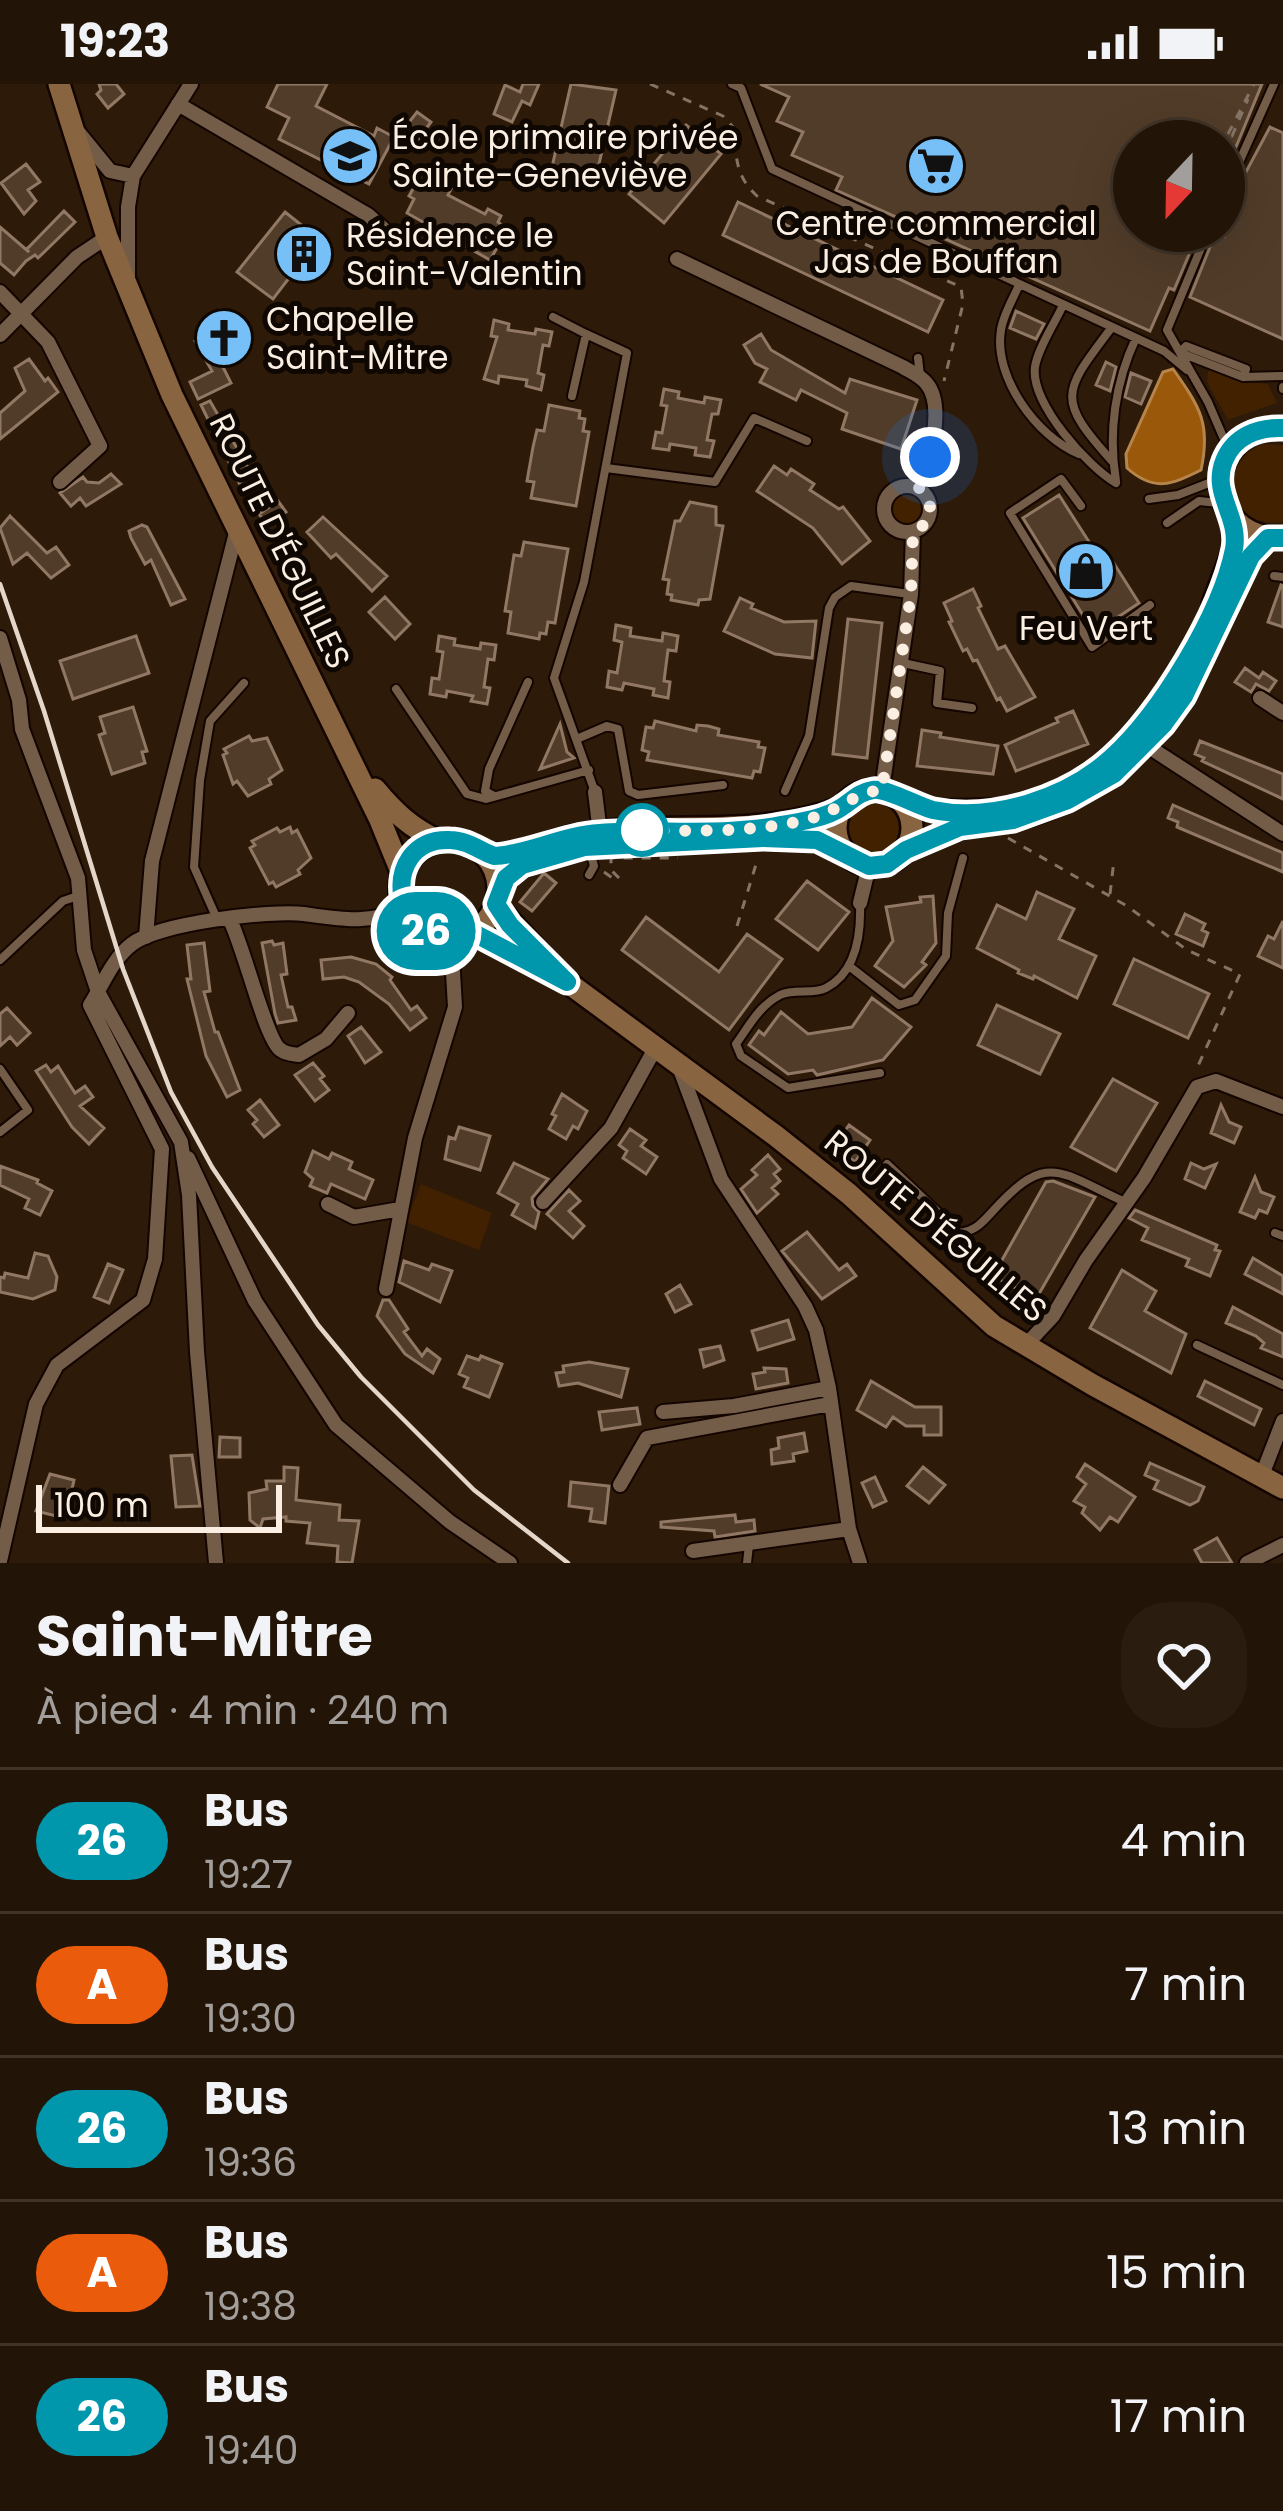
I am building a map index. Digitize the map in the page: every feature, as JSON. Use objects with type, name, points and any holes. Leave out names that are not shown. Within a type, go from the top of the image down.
[{"type":"street","name":"ROUTE D'ÉGUILLES","points":[[59,84],[127,290],[402,874]]},
{"type":"street","points":[[127,290],[133,176],[191,84]]},
{"type":"street","points":[[178,104],[368,215],[398,241]]},
{"type":"street","points":[[71,122],[110,171],[133,176]]},
{"type":"street","points":[[0,335],[76,257],[107,237]]},
{"type":"street","points":[[677,259],[927,383],[935,405],[930,457],[918,487]]},
{"type":"street","points":[[0,292],[48,341],[100,446],[60,482]]},
{"type":"street","points":[[844,852],[837,821],[852,798],[890,794],[935,811],[1000,809],[1058,792],[1105,764],[1153,716],[1191,650],[1234,548],[1220,478],[1228,452],[1251,433],[1283,428]]},
{"type":"street","points":[[908,484],[918,487],[930,501],[931,514],[913,532],[896,529],[884,510],[894,489],[908,484]]},
{"type":"street","points":[[1228,511],[1251,532],[1276,538]]},
{"type":"street","points":[[146,937],[152,861],[237,529]]},
{"type":"street","points":[[906,850],[912,833],[910,814],[890,794],[913,532]]},
{"type":"street","points":[[843,807],[776,827],[594,840],[522,865],[506,878],[482,925],[462,935],[423,930],[404,908],[402,874],[416,852],[439,841],[454,840],[505,856],[554,840],[594,840],[763,838],[817,840],[869,866],[887,864],[906,850],[960,827],[1026,816],[1068,800],[1114,774],[1146,746],[1184,696],[1251,556],[1276,538]]},
{"type":"street","points":[[0,638],[20,700],[22,729],[78,878],[84,950],[98,992],[181,1142],[256,1301],[336,1425],[450,1522],[510,1563]]},
{"type":"street","points":[[1260,698],[1283,713]]},
{"type":"street","points":[[1146,746],[1283,834]]},
{"type":"street","name":"ROUTE D'ÉGUILLES","points":[[348,755],[393,811],[417,831],[439,841]]},
{"type":"street","points":[[594,840],[595,792]]},
{"type":"street","points":[[481,851],[496,872],[497,900]]},
{"type":"street","points":[[860,902],[869,866]]},
{"type":"street","name":"ROUTE D'ÉGUILLES","points":[[497,900],[510,925],[567,982],[814,1165],[994,1326],[1024,1347],[1283,1488]]},
{"type":"street","points":[[0,1561],[36,1405],[57,1365],[143,1300],[155,1259],[161,1149],[90,1005],[98,992],[132,943],[146,937],[273,913],[355,921],[404,908]]},
{"type":"street","points":[[224,919],[242,942],[269,1037],[279,1050],[299,1055],[326,1039],[348,1012]]},
{"type":"street","name":"ROUTE D'ÉGUILLES","points":[[462,935],[567,982]]},
{"type":"street","points":[[386,1289],[415,1138],[455,1007],[462,935]]},
{"type":"street","points":[[543,1202],[611,1128],[656,1047]]},
{"type":"street","points":[[678,1064],[721,1179],[816,1330],[849,1528],[860,1563]]},
{"type":"street","points":[[1024,1347],[1053,1316],[1197,1088],[1216,1081],[1283,1107]]},
{"type":"street","points":[[181,1142],[189,1195],[215,1563]]},
{"type":"street","points":[[328,1204],[354,1216],[400,1209]]},
{"type":"street","points":[[663,1412],[734,1406],[829,1388]]},
{"type":"street","points":[[620,1485],[647,1438],[830,1404]]},
{"type":"street","points":[[1262,1475],[1283,1420]]},
{"type":"street","points":[[693,1551],[849,1528]]},
{"type":"street","points":[[1247,1563],[1283,1545]]},
{"type":"lane","points":[[732,84],[741,88],[772,169],[1164,351],[1191,374]]},
{"type":"lane","points":[[1245,146],[1270,87],[1283,99]]},
{"type":"lane","points":[[1199,252],[1167,330],[1223,433],[1228,452]]},
{"type":"lane","points":[[1019,285],[1001,326],[1007,381],[1065,448],[1081,454]]},
{"type":"lane","points":[[1063,305],[1034,369],[1043,401],[1081,454],[1116,482],[1111,432],[1136,338]]},
{"type":"lane","points":[[553,317],[627,353],[584,582],[554,678],[595,792]]},
{"type":"lane","points":[[1112,327],[1082,366],[1069,398],[1072,411],[1113,462]]},
{"type":"lane","points":[[572,396],[586,334]]},
{"type":"lane","points":[[1180,352],[1244,377],[1283,376]]},
{"type":"lane","points":[[917,358],[920,377]]},
{"type":"lane","points":[[606,469],[715,482],[754,418],[807,441]]},
{"type":"lane","points":[[1149,499],[1220,478]]},
{"type":"lane","points":[[1081,506],[1061,479],[1010,513],[1092,647],[1150,605]]},
{"type":"lane","points":[[1166,523],[1199,501],[1228,511]]},
{"type":"lane","points":[[785,791],[809,736],[829,608],[835,597],[851,586],[911,594]]},
{"type":"lane","points":[[901,663],[940,671],[937,704],[972,708]]},
{"type":"lane","points":[[496,796],[485,791],[489,769],[528,682]]},
{"type":"lane","points":[[224,919],[194,867],[200,780],[210,721],[244,683]]},
{"type":"lane","points":[[396,688],[467,794],[486,799],[589,770]]},
{"type":"lane","points":[[578,738],[607,726],[618,730],[629,790],[638,796],[723,785]]},
{"type":"lane","points":[[589,875],[594,866],[594,840]]},
{"type":"lane","points":[[849,967],[899,1005],[915,1000],[946,956],[948,913],[963,858]]},
{"type":"lane","points":[[0,960],[63,901],[79,896]]},
{"type":"lane","points":[[860,902],[861,935],[849,967],[825,989],[784,992],[760,1008],[736,1044],[741,1056],[788,1088],[880,1072]]},
{"type":"lane","points":[[0,1069],[28,1110],[0,1132]]},
{"type":"lane","points":[[887,1164],[960,1233],[975,1231],[1019,1182],[1043,1170],[1128,1203]]},
{"type":"lane","points":[[1197,1346],[1283,1385]]},
{"type":"lane","points":[[747,1563],[749,1544]]},
{"type":"path","points":[[650,84],[723,116],[733,128],[735,166],[742,183],[757,196],[961,287],[963,304],[935,405]]},
{"type":"path","points":[[1234,120],[1254,84]]},
{"type":"path","points":[[986,824],[1109,896],[1187,950],[1240,974],[1197,1064],[1197,1088]]},
{"type":"path","points":[[737,926],[763,838]]},
{"type":"path","points":[[607,874],[616,878],[610,858],[678,858]]},
{"type":"path","points":[[1109,896],[1114,860]]},
{"type":"shaded area","points":[[1173,369],[1201,416],[1204,454],[1201,470],[1172,482],[1154,483],[1127,468],[1126,454],[1163,372]]},
{"type":"shaded area","points":[[1211,370],[1268,384],[1277,403],[1228,420],[1207,382]]},
{"type":"shaded area","points":[[1263,444],[1283,445],[1283,522],[1250,516],[1234,494],[1237,467]]},
{"type":"shaded area","points":[[907,494],[918,498],[922,509],[918,520],[907,524],[896,520],[892,509],[896,498]]},
{"type":"shaded area","points":[[874,803],[892,810],[899,828],[892,846],[874,853],[856,846],[849,828],[856,810]]},
{"type":"shaded area","points":[[421,1184],[492,1213],[479,1250],[406,1222]]},
{"type":"building","points":[[99,84],[116,84],[124,94],[108,108],[97,94]]},
{"type":"building","points":[[278,84],[327,84],[316,106],[374,136],[377,128],[394,137],[369,184],[279,139],[289,118],[267,107]]},
{"type":"building","points":[[523,84],[539,84],[530,105],[522,101],[512,122],[494,114],[505,85],[520,92]]},
{"type":"building","points":[[571,84],[616,90],[596,177],[552,167]]},
{"type":"building","name":"Centre commercial Jas de Bouffan","points":[[760,84],[1262,84],[1245,125],[1245,120],[1113,120],[1113,252],[1190,252],[1150,331],[836,190],[842,177],[792,155],[803,132],[777,121],[789,97]]},
{"type":"building","points":[[417,112],[431,122],[410,150],[396,139]]},
{"type":"building","points":[[686,125],[721,154],[664,223],[629,194]]},
{"type":"building","points":[[1270,127],[1283,133],[1283,339],[1190,297],[1208,252],[1245,252],[1245,174]]},
{"type":"building","points":[[26,164],[40,182],[28,190],[36,201],[24,214],[1,183]]},
{"type":"building","points":[[425,181],[451,189],[448,195],[485,214],[488,209],[501,216],[498,222],[512,234],[504,249],[498,246],[490,260],[407,213],[414,199],[409,196],[417,182],[423,185]]},
{"type":"building","points":[[738,202],[943,300],[928,332],[723,235]]},
{"type":"building","points":[[64,211],[75,222],[38,258],[35,255],[26,261],[14,275],[0,263],[0,227],[29,252]]},
{"type":"building","points":[[285,212],[319,239],[273,299],[237,272]]},
{"type":"building","points":[[220,310],[246,321],[250,341],[243,344],[240,357],[220,361],[231,383],[198,399],[190,382],[212,371],[195,341],[215,329],[214,316]]},
{"type":"building","points":[[1016,311],[1044,324],[1036,339],[1010,328]]},
{"type":"building","points":[[494,320],[509,324],[508,330],[552,332],[549,346],[543,345],[538,373],[544,375],[541,390],[526,386],[527,380],[499,376],[498,383],[484,379],[497,337],[491,336]]},
{"type":"building","points":[[761,334],[771,350],[845,393],[850,379],[917,400],[901,449],[842,429],[847,413],[801,390],[796,400],[760,382],[767,369],[755,363],[744,345]]},
{"type":"building","points":[[29,359],[58,392],[0,439],[0,413],[25,391],[15,368]]},
{"type":"building","points":[[1106,362],[1116,367],[1110,391],[1096,385]]},
{"type":"building","points":[[1131,373],[1151,381],[1141,404],[1125,397]]},
{"type":"building","points":[[664,389],[679,392],[678,398],[704,403],[705,397],[721,400],[718,414],[712,414],[707,440],[714,441],[710,457],[695,455],[696,448],[670,444],[669,450],[653,448],[656,432],[662,433],[667,406],[661,405]]},
{"type":"building","points":[[210,401],[258,485],[244,493],[201,405]]},
{"type":"building","points":[[549,405],[580,411],[579,418],[585,419],[583,431],[589,432],[576,506],[531,498],[534,482],[527,481],[533,447],[537,430],[544,431]]},
{"type":"building","points":[[774,466],[787,475],[791,469],[814,484],[810,490],[839,509],[843,507],[870,541],[842,564],[813,528],[757,491]]},
{"type":"building","points":[[111,474],[121,484],[86,506],[80,498],[71,506],[60,493],[83,477],[99,483]]},
{"type":"building","name":"Feu Vert","points":[[1059,495],[1100,559],[1108,554],[1139,603],[1094,633],[1023,518]]},
{"type":"building","points":[[278,501],[286,512],[267,525],[259,514]]},
{"type":"building","points":[[690,502],[716,507],[716,525],[723,526],[710,599],[699,600],[698,605],[671,600],[669,580],[663,579],[675,521],[680,521]]},
{"type":"building","points":[[10,516],[47,553],[56,547],[69,565],[51,578],[27,553],[13,564],[0,528]]},
{"type":"building","points":[[323,517],[387,576],[372,591],[307,532]]},
{"type":"building","points":[[142,525],[185,599],[171,605],[151,560],[145,564],[129,531]]},
{"type":"building","points":[[524,542],[568,549],[555,623],[548,622],[546,634],[540,633],[539,639],[508,633],[511,612],[505,611],[514,555],[521,556]]},
{"type":"building","points":[[1283,586],[1283,627],[1268,622]]},
{"type":"building","points":[[973,589],[998,649],[1005,646],[1035,697],[1007,711],[977,660],[973,661],[967,649],[963,651],[949,622],[944,603]]},
{"type":"building","points":[[385,597],[410,624],[395,639],[369,612]]},
{"type":"building","points":[[740,598],[784,622],[816,621],[812,658],[775,654],[724,631]]},
{"type":"building","points":[[848,619],[882,623],[867,758],[833,754]]},
{"type":"building","points":[[616,625],[631,628],[630,636],[662,641],[663,633],[678,636],[676,651],[668,650],[664,681],[670,682],[668,698],[653,695],[654,689],[624,683],[622,690],[607,687],[609,671],[617,673],[622,642],[614,640]]},
{"type":"building","points":[[136,636],[149,673],[73,699],[60,661]]},
{"type":"building","points":[[439,636],[455,639],[454,645],[480,649],[481,643],[496,645],[494,660],[488,659],[487,704],[447,691],[446,697],[430,694],[432,678],[439,679],[443,652],[437,651]]},
{"type":"building","points":[[1245,668],[1259,678],[1263,672],[1276,681],[1269,691],[1256,684],[1251,692],[1235,682]]},
{"type":"building","points":[[133,707],[147,751],[142,752],[145,763],[112,774],[99,735],[105,733],[100,717]]},
{"type":"building","points":[[1073,711],[1088,744],[1016,771],[1005,745]]},
{"type":"building","points":[[655,721],[696,731],[697,725],[708,726],[719,729],[718,735],[759,742],[758,747],[765,748],[760,772],[754,771],[752,778],[647,760],[649,752],[642,750],[646,727],[653,728]]},
{"type":"building","points":[[560,724],[567,752],[574,758],[540,769]]},
{"type":"building","points":[[922,730],[998,746],[993,774],[917,766]]},
{"type":"building","points":[[249,736],[252,741],[267,738],[282,770],[269,779],[271,784],[248,796],[237,781],[233,784],[223,755],[227,753],[224,749]]},
{"type":"building","points":[[1200,741],[1283,774],[1283,799],[1202,761],[1195,754]]},
{"type":"building","points":[[1173,805],[1283,853],[1283,872],[1177,827],[1178,822],[1168,818]]},
{"type":"building","points":[[290,827],[292,833],[297,830],[311,858],[298,870],[300,874],[276,887],[269,884],[250,848],[255,845],[252,841]]},
{"type":"building","points":[[544,873],[556,883],[532,911],[520,902]]},
{"type":"building","points":[[807,881],[849,912],[818,950],[776,919]]},
{"type":"building","points":[[1037,892],[1074,909],[1059,939],[1096,956],[1077,998],[1018,973],[977,948],[997,905],[1026,919]]},
{"type":"building","points":[[933,896],[936,943],[922,962],[926,965],[904,987],[875,966],[893,941],[886,907]]},
{"type":"building","points":[[1185,914],[1205,924],[1202,930],[1208,933],[1203,946],[1176,934]]},
{"type":"building","points":[[646,917],[719,972],[747,934],[782,959],[729,1030],[622,950]]},
{"type":"building","points":[[1283,921],[1283,968],[1258,956]]},
{"type":"building","points":[[204,943],[210,991],[204,992],[240,1090],[227,1097],[206,1056],[187,979],[191,979],[187,945]]},
{"type":"building","points":[[262,943],[283,943],[287,974],[281,975],[296,1020],[278,1023],[275,1014]]},
{"type":"building","points":[[351,957],[376,964],[392,977],[411,1010],[417,1006],[426,1018],[410,1030],[389,1004],[359,982],[344,977],[323,979],[321,960]]},
{"type":"building","points":[[1134,959],[1209,994],[1188,1038],[1114,1004]]},
{"type":"building","points":[[872,998],[911,1027],[883,1060],[817,1075],[813,1070],[788,1074],[749,1045],[759,1031],[764,1035],[781,1012],[808,1034],[852,1027]]},
{"type":"building","points":[[997,1005],[1060,1034],[1040,1074],[978,1045]]},
{"type":"building","points":[[7,1008],[30,1033],[17,1045],[10,1037],[0,1046],[0,1014]]},
{"type":"building","points":[[361,1027],[381,1052],[365,1063],[348,1036]]},
{"type":"building","points":[[313,1063],[329,1090],[315,1101],[295,1075]]},
{"type":"building","points":[[46,1065],[51,1072],[58,1066],[75,1093],[85,1086],[93,1097],[80,1106],[104,1128],[89,1144],[72,1127],[36,1071]]},
{"type":"building","points":[[1113,1079],[1157,1103],[1116,1171],[1071,1147]]},
{"type":"building","points":[[562,1094],[587,1111],[578,1129],[573,1126],[566,1139],[549,1129]]},
{"type":"building","points":[[260,1100],[279,1125],[264,1137],[248,1110]]},
{"type":"building","points":[[1221,1105],[1229,1122],[1241,1127],[1234,1143],[1211,1133]]},
{"type":"building","points":[[849,1125],[870,1140],[855,1162],[834,1147]]},
{"type":"building","points":[[459,1127],[490,1136],[480,1170],[445,1159],[449,1137],[455,1139]]},
{"type":"building","points":[[630,1129],[646,1140],[641,1146],[657,1157],[646,1174],[623,1158],[627,1151],[619,1145]]},
{"type":"building","points":[[313,1151],[352,1162],[349,1169],[373,1180],[365,1199],[331,1184],[327,1193],[310,1186],[313,1179],[305,1172]]},
{"type":"building","points":[[768,1155],[780,1169],[774,1174],[780,1181],[772,1188],[778,1194],[757,1213],[741,1189],[757,1175],[752,1170]]},
{"type":"building","points":[[514,1163],[548,1179],[532,1198],[539,1212],[535,1228],[512,1215],[518,1204],[498,1193]]},
{"type":"building","points":[[1191,1163],[1204,1169],[1216,1164],[1205,1188],[1185,1179]]},
{"type":"building","points":[[0,1166],[38,1180],[52,1191],[40,1215],[25,1208],[29,1199],[0,1185]]},
{"type":"building","points":[[1255,1177],[1261,1192],[1274,1197],[1267,1213],[1259,1210],[1255,1218],[1240,1212]]},
{"type":"building","points":[[1046,1182],[1095,1197],[1036,1299],[993,1276]]},
{"type":"building","points":[[569,1190],[580,1201],[569,1211],[584,1226],[573,1238],[547,1214]]},
{"type":"building","points":[[1135,1210],[1217,1245],[1215,1250],[1220,1251],[1210,1276],[1186,1266],[1189,1259],[1142,1240],[1148,1228],[1129,1218]]},
{"type":"building","points":[[807,1232],[839,1270],[847,1264],[856,1276],[822,1299],[782,1251]]},
{"type":"building","points":[[35,1253],[48,1256],[57,1277],[55,1290],[33,1299],[0,1292],[0,1277],[5,1273],[28,1278]]},
{"type":"building","points":[[1253,1258],[1283,1276],[1283,1294],[1245,1274]]},
{"type":"building","points":[[404,1261],[429,1270],[432,1264],[452,1271],[440,1302],[399,1282]]},
{"type":"building","points":[[108,1264],[123,1270],[109,1303],[94,1297]]},
{"type":"building","points":[[1122,1270],[1156,1291],[1145,1311],[1186,1334],[1171,1373],[1090,1328]]},
{"type":"building","points":[[680,1285],[691,1304],[675,1312],[666,1294]]},
{"type":"building","points":[[383,1300],[389,1300],[422,1356],[427,1349],[440,1359],[433,1373],[405,1354],[377,1316]]},
{"type":"building","points":[[1233,1307],[1283,1334],[1283,1357],[1261,1348],[1264,1343],[1256,1336],[1226,1323]]},
{"type":"building","points":[[788,1320],[794,1339],[758,1350],[752,1331]]},
{"type":"building","points":[[720,1346],[724,1360],[704,1367],[700,1350]]},
{"type":"building","points":[[467,1356],[502,1364],[489,1397],[464,1387],[468,1378],[459,1374]]},
{"type":"building","points":[[589,1362],[628,1369],[621,1397],[578,1383],[559,1386],[556,1373],[564,1372],[563,1366]]},
{"type":"building","points":[[764,1368],[786,1369],[788,1383],[756,1389],[753,1374],[765,1372]]},
{"type":"building","points":[[871,1381],[915,1407],[941,1407],[941,1435],[924,1435],[924,1426],[906,1426],[893,1417],[886,1427],[857,1410]]},
{"type":"building","points":[[1205,1381],[1261,1409],[1254,1425],[1198,1396]]},
{"type":"building","points":[[637,1408],[640,1424],[602,1430],[599,1412]]},
{"type":"building","points":[[804,1433],[807,1451],[793,1454],[794,1461],[772,1464],[771,1450],[779,1448],[778,1438]]},
{"type":"building","points":[[220,1437],[240,1438],[240,1457],[219,1457]]},
{"type":"building","points":[[192,1455],[200,1506],[176,1507],[171,1456]]},
{"type":"building","points":[[1150,1463],[1204,1487],[1198,1501],[1190,1505],[1154,1489],[1158,1481],[1145,1475]]},
{"type":"building","points":[[1085,1464],[1135,1497],[1118,1522],[1110,1517],[1100,1530],[1082,1513],[1085,1507],[1074,1501],[1086,1484],[1077,1477]]},
{"type":"building","points":[[284,1467],[298,1468],[296,1500],[340,1505],[339,1520],[359,1521],[352,1563],[337,1562],[338,1546],[307,1543],[310,1523],[286,1521],[286,1517],[263,1519],[260,1528],[250,1520],[249,1493],[267,1489],[266,1481],[284,1481]]},
{"type":"building","points":[[923,1467],[945,1485],[929,1503],[907,1486]]},
{"type":"building","points":[[50,1474],[74,1480],[60,1517],[36,1511]]},
{"type":"building","points":[[875,1477],[886,1501],[873,1507],[862,1483]]},
{"type":"building","points":[[571,1482],[609,1486],[605,1523],[590,1521],[592,1509],[569,1506]]},
{"type":"building","points":[[735,1515],[736,1522],[754,1520],[755,1531],[715,1537],[714,1531],[661,1527],[661,1522]]},
{"type":"building","points":[[1217,1538],[1232,1563],[1202,1563],[1195,1550]]},
{"type":"railway","points":[[0,584],[123,969],[171,1092],[212,1167],[318,1325],[361,1377],[474,1490],[568,1563]]},
{"type":"bus line","name":"26","points":[[1283,428],[1251,433],[1228,452],[1220,490],[1232,519],[1234,548],[1217,595],[1153,716],[1084,779],[1027,803],[974,812],[935,811],[882,790],[870,790],[843,807],[776,827],[581,834],[505,856],[494,856],[468,843],[439,841],[416,852],[408,862],[400,885],[404,908],[423,930],[436,936],[451,938],[472,932],[567,982],[510,925],[496,904],[512,871],[540,858],[589,847],[774,838],[817,840],[869,866],[887,864],[906,850],[960,827],[1013,820],[1068,800],[1114,774],[1146,746],[1184,696],[1251,556],[1268,538],[1283,538]]},
{"type":"place","name":"École primaire privée Sainte-Geneviève","points":[[350,156]]},
{"type":"place","name":"Centre commercial Jas de Bouffan","points":[[936,166]]},
{"type":"place","name":"Résidence le Saint-Valentin","points":[[304,254]]},
{"type":"place","name":"Chapelle Saint-Mitre","points":[[224,338]]},
{"type":"place","name":"Feu Vert","points":[[1086,571]]},
{"type":"route","points":[[642,830],[776,827],[843,807],[870,790],[882,790],[911,594],[913,532],[931,514],[930,501],[918,487],[930,457]]}]
